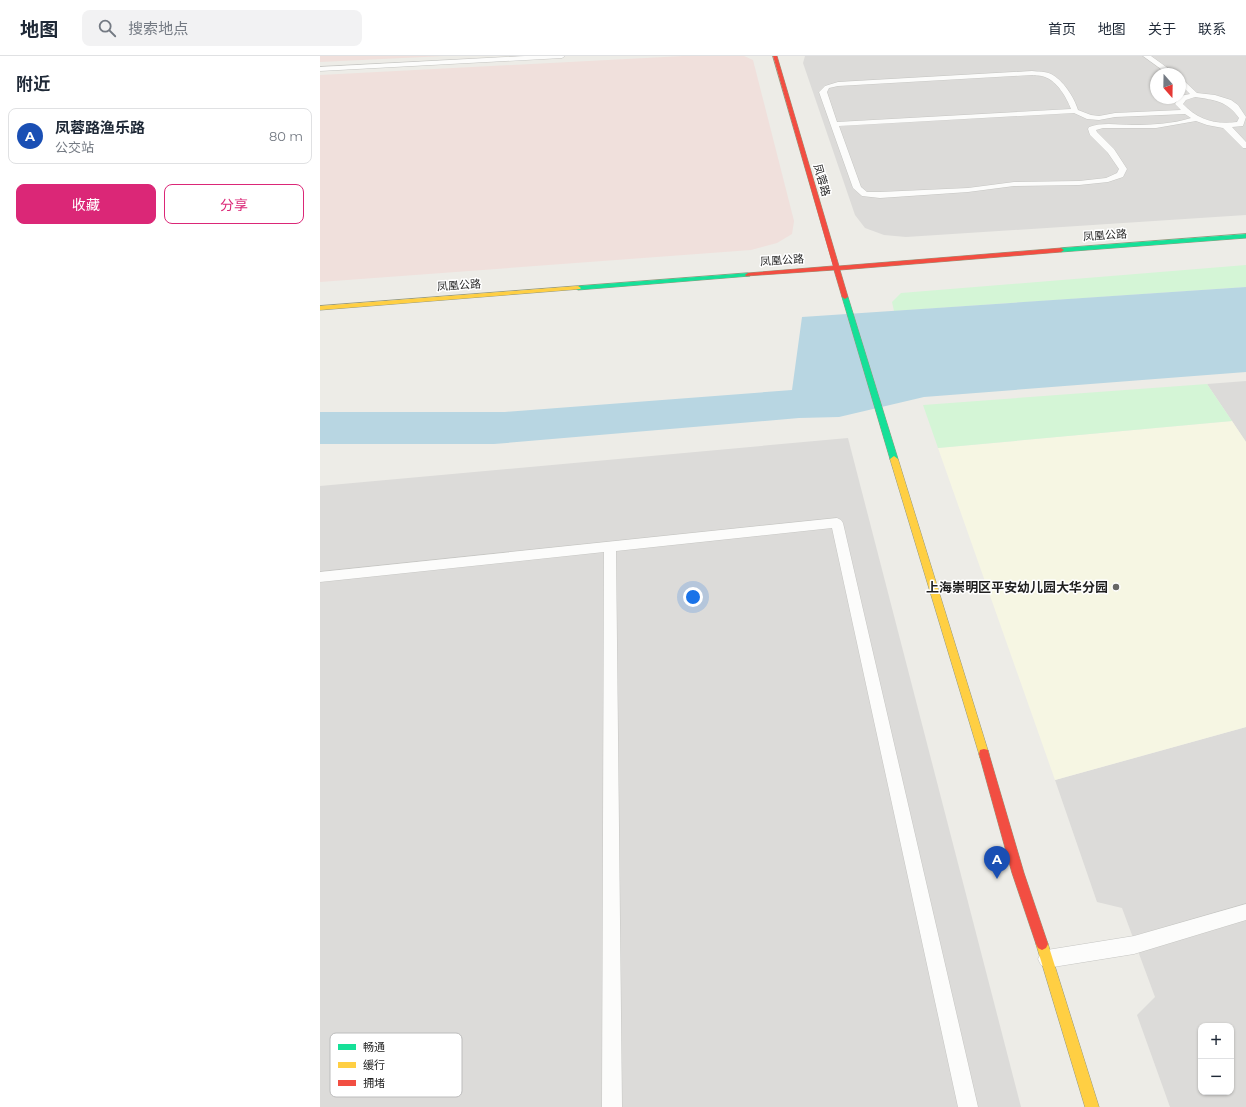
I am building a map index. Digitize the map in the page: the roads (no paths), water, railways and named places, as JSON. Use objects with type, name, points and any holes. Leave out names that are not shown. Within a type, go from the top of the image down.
[{"type":"street","name":"凤蓉路","points":[[775,56],[820,215],[887,430],[1010,838],[1018,873],[1047,959],[1092,1107]]},
{"type":"street","name":"凤凰公路","points":[[320,308],[1246,236]]},
{"type":"lane","points":[[320,69],[562,56]]},
{"type":"lane","points":[[1146,56],[1164,68]]},
{"type":"lane","points":[[1075,111],[1074,103],[1051,77],[1044,74],[1032,73],[838,84],[827,87],[823,92],[856,188],[865,194],[880,195],[968,190],[1014,184],[1079,183],[1108,180],[1120,175],[1123,169],[1111,151],[1093,133],[1092,129],[1112,124],[1131,127],[1186,123],[1196,119]]},
{"type":"lane","points":[[1186,86],[1195,95]]},
{"type":"lane","points":[[1195,95],[1212,97],[1228,102],[1235,107],[1244,118],[1240,124],[1226,126],[1210,125],[1196,119],[1185,112],[1180,104],[1183,98],[1195,95]]},
{"type":"lane","points":[[1235,107],[1246,106]]},
{"type":"lane","points":[[834,124],[1075,111],[1094,119],[1115,115],[1185,112]]},
{"type":"lane","points":[[1226,126],[1246,146]]},
{"type":"lane","points":[[320,577],[837,523],[968,1107]]},
{"type":"lane","points":[[610,547],[612,1107]]},
{"type":"lane","points":[[1047,959],[1134,945],[1246,912]]},
{"type":"water","points":[[1246,287],[1246,372],[924,397],[839,417],[799,418],[494,444],[320,444],[320,412],[505,412],[792,390],[802,317]]},
{"type":"place","name":"上海崇明区平安幼儿园大华分园","points":[[1116,587]]},
{"type":"place","name":"凤蓉路渔乐路","points":[[997,879]]}]
